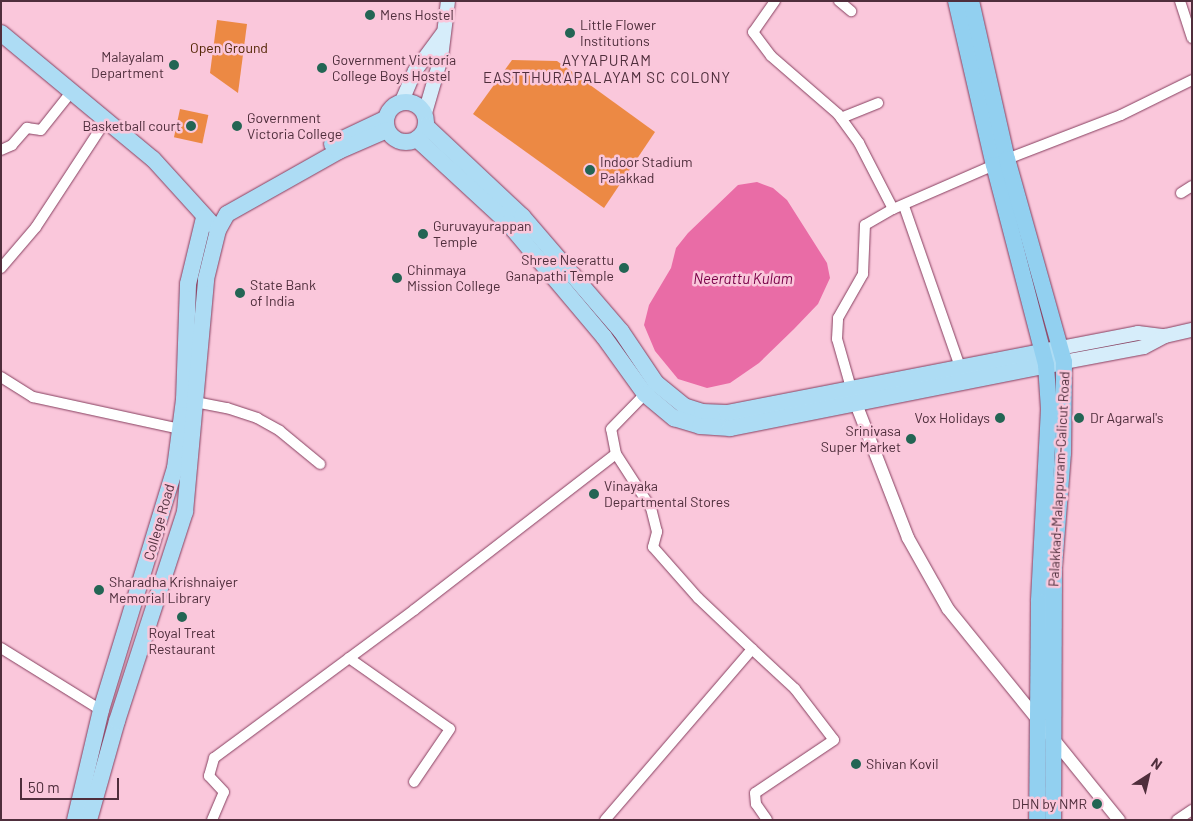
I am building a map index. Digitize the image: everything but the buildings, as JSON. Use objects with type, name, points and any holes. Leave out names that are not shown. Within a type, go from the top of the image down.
[{"type":"highway","name":"Palakkad-Malappuram-Calicut Road","points":[[956,1],[1000,162],[1062,355],[1063,452],[1054,567],[1053,820]]},
{"type":"highway","name":"Palakkad-Malappuram-Calicut Road","points":[[971,1],[1000,162],[1044,358],[1049,409],[1039,602],[1040,719],[1038,820]]},
{"type":"main road","points":[[386,125],[400,141],[423,126],[441,58],[448,1]]},
{"type":"main road","points":[[1,33],[153,160],[204,218],[218,230],[227,214],[386,125],[394,105],[402,101],[415,72],[444,33]]},
{"type":"main road","points":[[402,101],[419,106],[423,126],[535,230],[621,332],[651,389],[684,406],[702,412],[727,413],[853,396],[1062,355],[1138,333],[1165,336],[1192,330]]},
{"type":"main road","points":[[204,218],[352,133],[386,125]]},
{"type":"main road","name":"College Road","points":[[89,820],[117,721],[186,512],[189,401],[188,284],[204,218]]},
{"type":"main road","name":"College Road","points":[[75,820],[101,710],[175,468],[180,429],[189,401],[206,279],[218,230]]},
{"type":"main road","points":[[853,396],[960,367],[1044,358]]},
{"type":"street","points":[[775,1],[753,32],[771,56],[841,118],[859,143],[898,208],[960,367]]},
{"type":"street","points":[[839,1],[851,11]]},
{"type":"street","points":[[1180,1],[1192,38]]},
{"type":"street","points":[[1119,820],[1054,736],[948,609],[908,538],[853,396],[838,339],[838,318],[863,274],[865,225],[1000,162],[1121,115],[1192,80]]},
{"type":"street","points":[[1,150],[12,145],[27,128],[40,130],[72,91]]},
{"type":"street","points":[[841,118],[878,103]]},
{"type":"street","points":[[1,268],[36,227],[106,120]]},
{"type":"street","points":[[1181,193],[1192,186]]},
{"type":"street","points":[[1,377],[33,397],[180,429]]},
{"type":"street","points":[[651,389],[611,430],[616,454],[651,508],[658,532],[653,547],[698,598],[795,689],[834,740],[755,793],[756,804],[767,820]]},
{"type":"street","points":[[189,401],[227,408],[257,418],[280,432],[320,464]]},
{"type":"street","points":[[212,820],[224,792],[209,776],[214,758],[349,658],[616,454]]},
{"type":"street","points":[[1,648],[47,680],[101,710]]},
{"type":"street","points":[[605,820],[752,649]]},
{"type":"street","points":[[349,658],[450,729],[414,782]]},
{"type":"street","points":[[1177,820],[1192,810]]},
{"type":"green space","name":"Open Ground","points":[[217,20],[247,24],[238,93],[210,73]]},
{"type":"green space","name":"Indoor Stadium Palakkad","points":[[512,60],[557,61],[655,132],[604,208],[473,114]]},
{"type":"green space","name":"Basketball court","points":[[180,109],[208,115],[202,143],[174,137]]},
{"type":"water","name":"Neerattu Kulam","points":[[757,182],[773,188],[787,200],[827,263],[830,278],[818,304],[759,363],[730,383],[707,388],[678,379],[655,351],[644,325],[649,305],[671,268],[676,248],[688,233],[738,185]]},
{"type":"place","name":"Mens Hostel","points":[[370,15]]},
{"type":"place","name":"Little Flower Institutions","points":[[570,33]]},
{"type":"place","name":"Malayalam Department","points":[[174,65]]},
{"type":"place","name":"Government Victoria College Boys Hostel","points":[[322,68]]},
{"type":"place","name":"Basketball court","points":[[191,126]]},
{"type":"place","name":"Government Victoria College","points":[[237,126]]},
{"type":"place","name":"Indoor Stadium Palakkad","points":[[590,170]]},
{"type":"place","name":"Guruvayurappan Temple","points":[[423,234]]},
{"type":"place","name":"Shree Neerattu Ganapathi Temple","points":[[624,268]]},
{"type":"place","name":"Chinmaya Mission College","points":[[397,278]]},
{"type":"place","name":"State Bank of India","points":[[240,293]]},
{"type":"place","name":"Vox Holidays","points":[[1000,418]]},
{"type":"place","name":"Dr Agarwal's","points":[[1079,418]]},
{"type":"place","name":"Srinivasa Super Market","points":[[911,439]]},
{"type":"place","name":"Vinayaka Departmental Stores","points":[[594,494]]},
{"type":"place","name":"Sharadha Krishnaiyer Memorial Library","points":[[99,590]]},
{"type":"place","name":"Royal Treat Restaurant","points":[[182,617]]},
{"type":"place","name":"Shivan Kovil","points":[[856,764]]},
{"type":"place","name":"DHN by NMR","points":[[1097,804]]},
{"type":"district","name":"AYYAPURAM EASTTHURAPALAYAM SC COLONY","points":[[607,68]]}]
